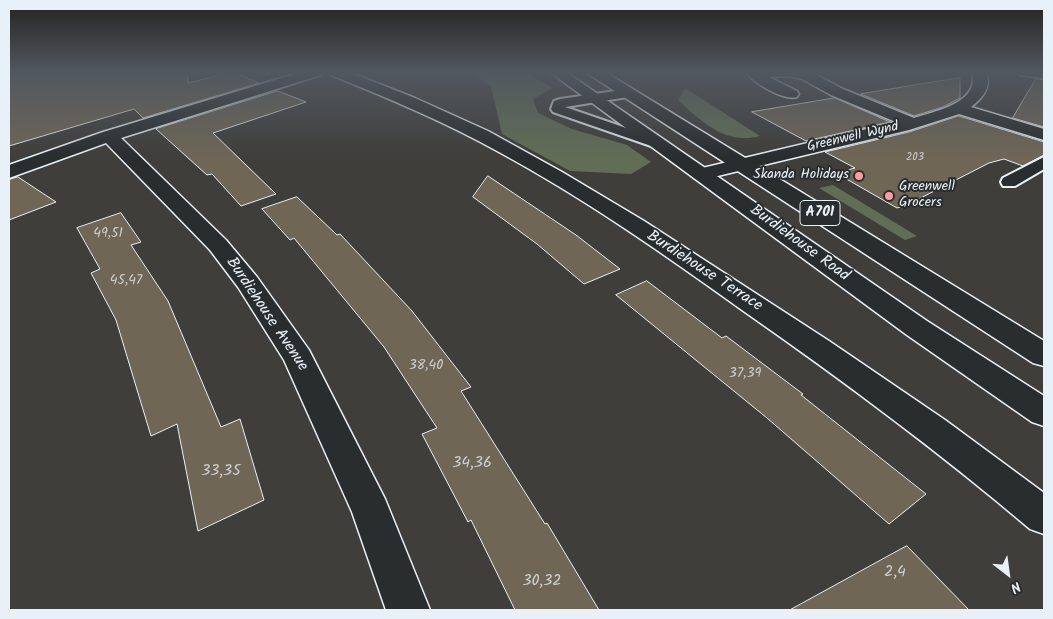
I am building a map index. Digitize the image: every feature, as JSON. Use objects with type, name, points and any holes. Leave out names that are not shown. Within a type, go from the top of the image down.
[{"type":"street","points":[[9,172],[109,136],[223,101]]},
{"type":"street","name":"Burdiehouse Terrace","points":[[411,101],[527,159],[636,227],[824,352],[896,403],[992,474],[1044,516]]},
{"type":"street","name":"Burdiehouse Road","points":[[598,101],[916,328],[1044,413]]},
{"type":"street","name":"Burdiehouse Road","points":[[642,101],[1044,355]]},
{"type":"street","points":[[858,101],[912,124]]},
{"type":"street","name":"Greenwell Wynd","points":[[701,174],[912,124],[958,108],[970,101]]},
{"type":"street","points":[[958,108],[1044,136]]},
{"type":"street","name":"Burdiehouse Avenue","points":[[109,136],[218,245],[248,283],[298,358],[371,512],[408,610]]},
{"type":"lane","points":[[572,101],[559,104],[558,109],[659,144]]},
{"type":"lane","points":[[1009,182],[1044,162]]},
{"type":"green space","points":[[494,101],[534,101],[538,113],[572,129],[627,145],[651,162],[631,174],[570,171],[502,134]]},
{"type":"green space","points":[[679,101],[705,101],[760,136],[747,138],[725,134],[715,130]]},
{"type":"green space","points":[[833,185],[917,236],[905,240],[819,188]]},
{"type":"building","points":[[9,101],[200,101],[143,118],[134,109],[9,146]]},
{"type":"building","points":[[246,101],[306,102],[213,133],[276,194],[241,206],[212,174],[207,175],[156,129]]},
{"type":"building","points":[[818,101],[842,101],[890,122],[806,141],[752,112]]},
{"type":"building","points":[[878,101],[955,101],[943,107],[914,116]]},
{"type":"building","points":[[1023,101],[1044,101],[1044,127],[1013,118]]},
{"type":"building","points":[[959,116],[1044,142],[1044,155],[1023,166],[1004,159],[989,163],[907,205],[897,208],[836,173],[855,168],[825,152],[909,132]]},
{"type":"building","points":[[488,176],[576,235],[620,269],[584,284],[537,244],[473,197]]},
{"type":"building","points":[[18,177],[56,202],[9,220],[9,180]]},
{"type":"building","points":[[297,197],[337,235],[340,234],[412,311],[471,387],[461,391],[545,524],[547,523],[599,610],[515,610],[471,520],[468,522],[422,434],[437,428],[384,347],[294,238],[290,240],[262,209]]},
{"type":"building","points":[[121,213],[141,242],[131,245],[168,301],[221,427],[240,419],[264,500],[198,531],[177,424],[151,436],[116,320],[91,273],[100,269],[77,228]]},
{"type":"building","points":[[647,281],[722,338],[726,336],[803,394],[801,395],[926,494],[889,524],[767,418],[616,295]]},
{"type":"building","points":[[907,546],[969,610],[790,610]]},
{"type":"place","name":"Skanda Holidays","points":[[859,176]]},
{"type":"place","name":"Greenwell Grocers","points":[[889,196]]}]
